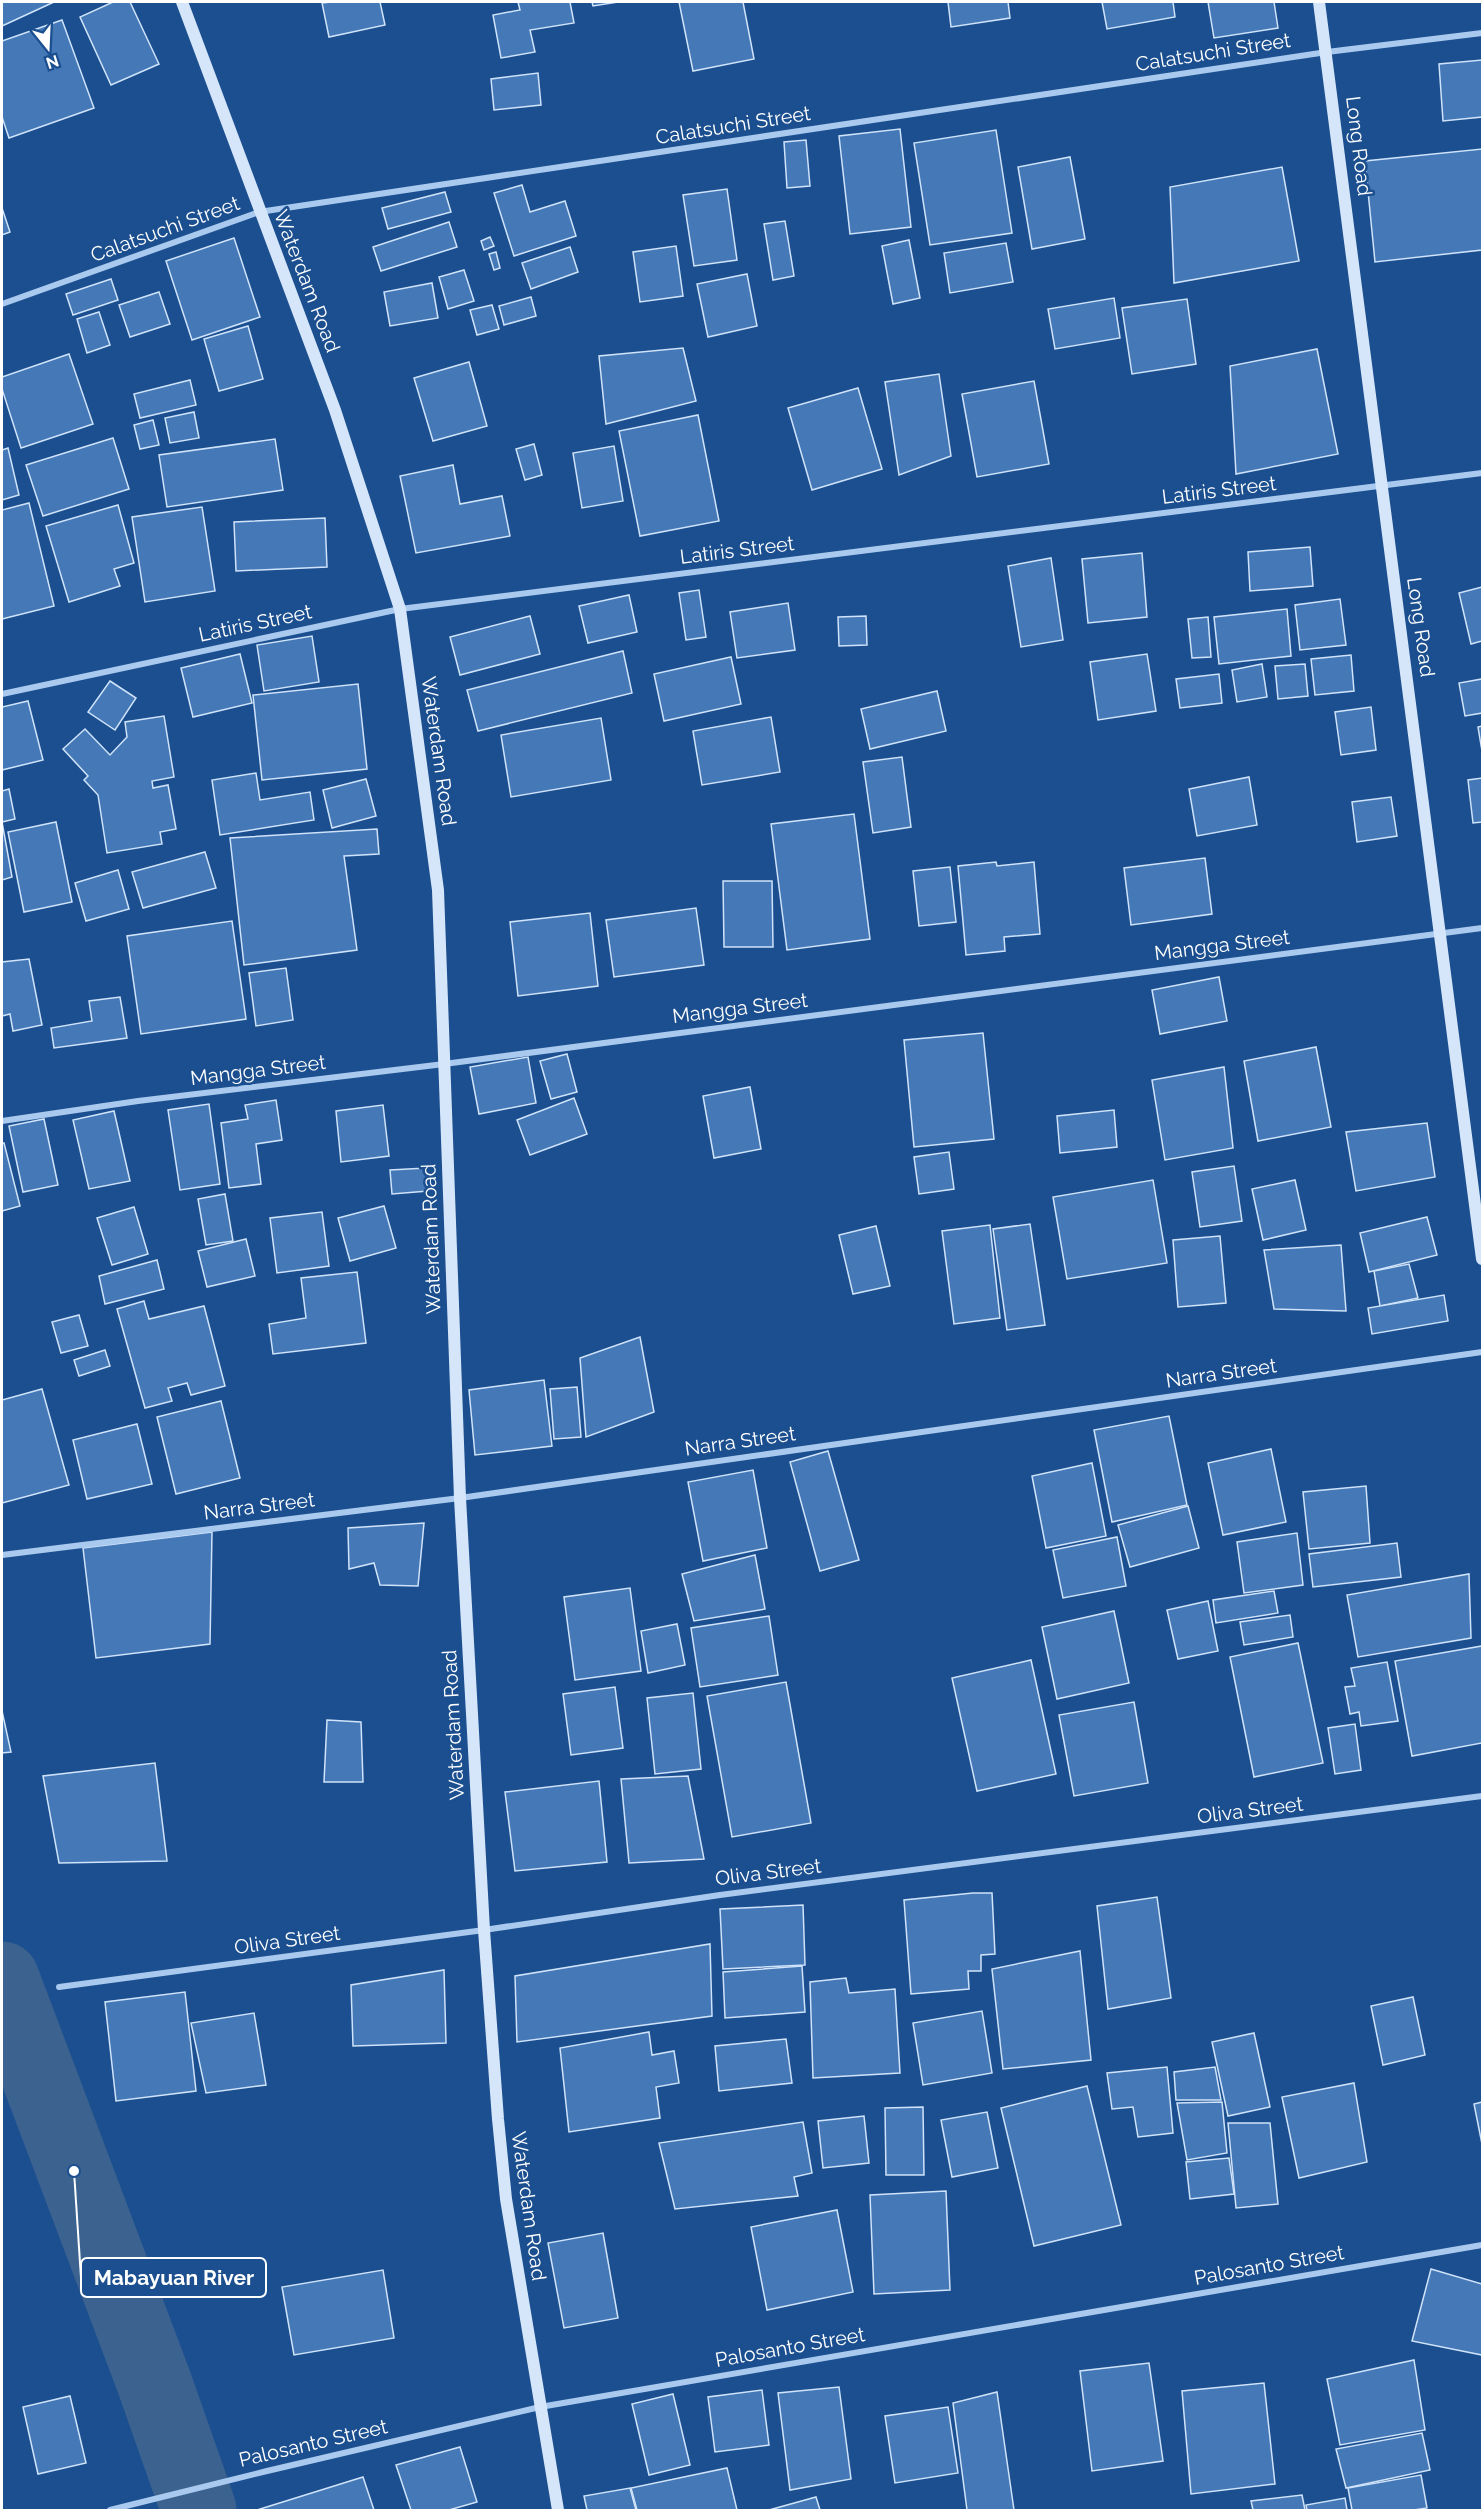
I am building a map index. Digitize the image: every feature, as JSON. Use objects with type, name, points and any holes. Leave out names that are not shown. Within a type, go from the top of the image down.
[{"type":"street","name":"Waterdam Road","points":[[182,2],[335,410],[400,609],[438,890],[460,1498],[484,1930],[506,2199],[558,2511]]},
{"type":"street","name":"Long Road","points":[[1319,2],[1482,1259]]},
{"type":"street","name":"Calatsuchi Street","points":[[2,304],[260,212],[1327,52],[1482,33]]},
{"type":"street","name":"Latiris Street","points":[[2,694],[400,609],[1482,473]]},
{"type":"street","name":"Mangga Street","points":[[2,1121],[138,1101],[444,1064],[1482,928]]},
{"type":"street","name":"Narra Street","points":[[2,1555],[460,1498],[1482,1352]]},
{"type":"street","name":"Oliva Street","points":[[59,1987],[484,1930],[720,1895],[1482,1796]]},
{"type":"street","name":"Palosanto Street","points":[[110,2511],[267,2470],[540,2407],[1482,2245]]},
{"type":"building","points":[[2,2],[54,2],[2,26]]},
{"type":"building","points":[[113,2],[130,2],[159,64],[111,85],[80,17]]},
{"type":"building","points":[[380,2],[385,25],[329,37],[322,3]]},
{"type":"building","points":[[518,2],[570,2],[574,23],[530,30],[535,52],[501,58],[493,15],[520,10]]},
{"type":"building","points":[[592,2],[618,2],[593,6]]},
{"type":"building","points":[[679,2],[743,2],[754,59],[693,71]]},
{"type":"building","points":[[948,2],[1008,2],[1010,18],[951,27]]},
{"type":"building","points":[[1102,2],[1173,2],[1175,17],[1107,29]]},
{"type":"building","points":[[1208,2],[1274,2],[1278,28],[1214,38]]},
{"type":"building","points":[[62,20],[94,108],[9,138],[2,117],[2,41]]},
{"type":"building","points":[[1482,60],[1482,117],[1443,121],[1439,64]]},
{"type":"building","points":[[538,73],[541,105],[494,110],[491,79]]},
{"type":"building","points":[[900,129],[911,227],[850,234],[839,136]]},
{"type":"building","points":[[996,130],[1012,233],[930,245],[914,143]]},
{"type":"building","points":[[806,140],[810,186],[787,188],[784,142]]},
{"type":"building","points":[[1482,149],[1482,250],[1375,262],[1365,161]]},
{"type":"building","points":[[1070,157],[1085,239],[1032,249],[1018,167]]},
{"type":"building","points":[[1282,167],[1299,261],[1174,283],[1170,187]]},
{"type":"building","points":[[522,185],[530,212],[565,201],[576,236],[514,256],[494,193]]},
{"type":"building","points":[[727,189],[737,260],[694,266],[683,195]]},
{"type":"building","points":[[445,192],[451,212],[388,229],[382,208]]},
{"type":"building","points":[[2,208],[10,232],[2,235]]},
{"type":"building","points":[[785,221],[794,276],[773,280],[764,224]]},
{"type":"building","points":[[449,222],[457,247],[381,271],[373,247]]},
{"type":"building","points":[[490,237],[494,246],[484,250],[481,241]]},
{"type":"building","points":[[234,238],[260,317],[192,340],[166,261]]},
{"type":"building","points":[[909,240],[920,298],[893,304],[882,246]]},
{"type":"building","points":[[1006,243],[1013,282],[950,293],[944,253]]},
{"type":"building","points":[[676,246],[683,296],[640,302],[633,252]]},
{"type":"building","points":[[570,247],[578,272],[531,289],[522,263]]},
{"type":"building","points":[[496,252],[500,268],[494,270],[489,254]]},
{"type":"building","points":[[464,270],[474,301],[448,309],[439,277]]},
{"type":"building","points":[[747,274],[757,326],[708,337],[697,284]]},
{"type":"building","points":[[111,279],[118,300],[73,315],[66,294]]},
{"type":"building","points":[[432,283],[438,318],[390,326],[384,292]]},
{"type":"building","points":[[159,292],[170,324],[130,337],[119,305]]},
{"type":"building","points":[[531,297],[536,316],[504,325],[499,306]]},
{"type":"building","points":[[1114,298],[1120,338],[1055,349],[1048,309]]},
{"type":"building","points":[[1187,299],[1196,364],[1132,374],[1122,308]]},
{"type":"building","points":[[492,305],[499,329],[477,335],[470,310]]},
{"type":"building","points":[[99,312],[110,345],[87,353],[77,319]]},
{"type":"building","points":[[248,326],[263,379],[219,391],[204,339]]},
{"type":"building","points":[[683,348],[696,401],[606,424],[599,356]]},
{"type":"building","points":[[1317,349],[1338,454],[1236,474],[1230,366]]},
{"type":"building","points":[[69,354],[93,424],[21,448],[2,389],[2,377]]},
{"type":"building","points":[[469,362],[487,426],[433,441],[414,378]]},
{"type":"building","points":[[939,374],[951,456],[899,475],[885,382]]},
{"type":"building","points":[[190,380],[196,405],[140,418],[134,394]]},
{"type":"building","points":[[1034,381],[1049,464],[977,477],[962,394]]},
{"type":"building","points":[[858,388],[882,469],[812,490],[788,408]]},
{"type":"building","points":[[194,412],[199,438],[170,443],[165,418]]},
{"type":"building","points":[[698,415],[719,521],[640,536],[619,431]]},
{"type":"building","points":[[153,420],[159,445],[140,449],[134,425]]},
{"type":"building","points":[[113,438],[129,489],[43,516],[26,465]]},
{"type":"building","points":[[275,439],[283,490],[167,507],[159,455]]},
{"type":"building","points":[[534,444],[542,475],[525,480],[516,449]]},
{"type":"building","points":[[614,446],[623,501],[582,508],[573,453]]},
{"type":"building","points":[[8,448],[19,495],[2,500],[2,450]]},
{"type":"building","points":[[453,465],[460,504],[502,496],[510,536],[416,553],[400,476]]},
{"type":"building","points":[[29,503],[54,606],[2,619],[2,510]]},
{"type":"building","points":[[118,505],[134,563],[114,569],[120,586],[69,602],[46,526]]},
{"type":"building","points":[[202,507],[215,591],[145,602],[132,517]]},
{"type":"building","points":[[325,518],[327,567],[236,571],[234,522]]},
{"type":"building","points":[[1310,547],[1313,586],[1250,591],[1248,552]]},
{"type":"building","points":[[1142,553],[1147,617],[1088,623],[1082,559]]},
{"type":"building","points":[[1051,558],[1063,640],[1021,647],[1008,566]]},
{"type":"building","points":[[1482,587],[1482,641],[1471,644],[1459,593]]},
{"type":"building","points":[[699,590],[706,637],[686,640],[679,593]]},
{"type":"building","points":[[629,595],[637,632],[588,643],[579,606]]},
{"type":"building","points":[[1340,599],[1346,645],[1300,650],[1295,605]]},
{"type":"building","points":[[788,603],[795,650],[737,658],[730,612]]},
{"type":"building","points":[[1287,609],[1291,656],[1219,664],[1214,617]]},
{"type":"building","points":[[530,616],[540,654],[460,675],[450,637]]},
{"type":"building","points":[[866,616],[867,645],[839,646],[838,617]]},
{"type":"building","points":[[1208,617],[1211,657],[1192,658],[1188,619]]},
{"type":"building","points":[[312,636],[319,682],[264,691],[257,645]]},
{"type":"building","points":[[623,651],[632,693],[478,731],[467,690]]},
{"type":"building","points":[[240,654],[252,703],[193,717],[181,668]]},
{"type":"building","points":[[1147,654],[1156,711],[1098,720],[1090,662]]},
{"type":"building","points":[[1351,655],[1354,691],[1315,695],[1311,659]]},
{"type":"building","points":[[731,657],[741,704],[664,721],[654,674]]},
{"type":"building","points":[[1262,664],[1267,697],[1237,702],[1232,670]]},
{"type":"building","points":[[1305,664],[1308,696],[1278,699],[1275,666]]},
{"type":"building","points":[[1219,674],[1222,703],[1180,708],[1176,679]]},
{"type":"building","points":[[1482,679],[1482,713],[1465,716],[1459,683]]},
{"type":"building","points":[[110,681],[136,698],[115,730],[88,712]]},
{"type":"building","points":[[358,684],[367,769],[262,780],[253,695]]},
{"type":"building","points":[[937,691],[946,731],[870,749],[861,709]]},
{"type":"building","points":[[28,701],[43,760],[2,770],[2,707]]},
{"type":"building","points":[[1371,707],[1376,750],[1341,755],[1335,712]]},
{"type":"building","points":[[164,716],[174,777],[152,781],[153,788],[168,785],[176,829],[160,832],[162,844],[107,853],[98,795],[84,780],[88,776],[63,749],[85,729],[110,755],[127,737],[125,722]]},
{"type":"building","points":[[771,717],[780,772],[702,785],[693,731]]},
{"type":"building","points":[[601,718],[611,780],[511,797],[501,735]]},
{"type":"building","points":[[1482,726],[1482,751],[1478,727]]},
{"type":"building","points":[[902,757],[911,827],[873,833],[863,762]]},
{"type":"building","points":[[256,773],[260,800],[310,792],[314,820],[220,835],[212,780]]},
{"type":"building","points":[[1249,777],[1257,825],[1197,836],[1189,789]]},
{"type":"building","points":[[1482,778],[1482,822],[1473,823],[1468,780]]},
{"type":"building","points":[[366,779],[376,816],[332,828],[323,790]]},
{"type":"building","points":[[9,789],[15,819],[2,822],[2,791]]},
{"type":"building","points":[[1391,797],[1397,836],[1357,842],[1352,802]]},
{"type":"building","points":[[854,814],[870,939],[787,950],[771,824]]},
{"type":"building","points":[[2,822],[12,877],[2,880]]},
{"type":"building","points":[[56,822],[72,902],[24,912],[8,832]]},
{"type":"building","points":[[377,829],[379,854],[344,856],[357,950],[244,965],[230,838]]},
{"type":"building","points":[[205,852],[216,888],[143,908],[132,872]]},
{"type":"building","points":[[1205,858],[1212,914],[1131,925],[1124,868]]},
{"type":"building","points":[[996,862],[997,866],[1034,862],[1040,934],[1004,937],[1005,951],[966,955],[958,866]]},
{"type":"building","points":[[950,867],[956,922],[919,926],[913,871]]},
{"type":"building","points":[[118,870],[129,909],[86,921],[75,883]]},
{"type":"building","points":[[723,881],[772,881],[773,947],[724,947]]},
{"type":"building","points":[[696,908],[704,965],[614,977],[606,920]]},
{"type":"building","points":[[590,913],[598,986],[518,996],[510,922]]},
{"type":"building","points":[[232,921],[246,1019],[141,1034],[127,936]]},
{"type":"building","points":[[29,959],[42,1025],[13,1031],[10,1014],[2,1016],[2,962]]},
{"type":"building","points":[[286,968],[293,1020],[256,1026],[249,973]]},
{"type":"building","points":[[1219,977],[1227,1021],[1160,1034],[1152,990]]},
{"type":"building","points":[[120,997],[127,1038],[54,1048],[51,1028],[92,1021],[89,1001]]},
{"type":"building","points":[[983,1033],[994,1139],[914,1147],[904,1040]]},
{"type":"building","points":[[1316,1047],[1331,1127],[1258,1141],[1244,1061]]},
{"type":"building","points":[[567,1054],[577,1092],[551,1099],[540,1061]]},
{"type":"building","points":[[528,1057],[536,1103],[479,1114],[470,1067]]},
{"type":"building","points":[[1224,1067],[1233,1148],[1165,1160],[1152,1080]]},
{"type":"building","points":[[750,1087],[761,1149],[714,1158],[703,1096]]},
{"type":"building","points":[[574,1098],[587,1134],[530,1155],[517,1120]]},
{"type":"building","points":[[276,1100],[282,1140],[256,1144],[261,1184],[229,1188],[221,1123],[248,1119],[245,1105]]},
{"type":"building","points":[[209,1104],[220,1184],[180,1190],[168,1110]]},
{"type":"building","points":[[383,1105],[389,1156],[341,1162],[336,1111]]},
{"type":"building","points":[[1114,1110],[1117,1147],[1060,1153],[1057,1116]]},
{"type":"building","points":[[114,1111],[130,1181],[89,1189],[73,1120]]},
{"type":"building","points":[[44,1119],[58,1185],[23,1192],[9,1126]]},
{"type":"building","points":[[1427,1123],[1435,1177],[1356,1191],[1346,1132]]},
{"type":"building","points":[[2,1143],[4,1143],[20,1206],[2,1211]]},
{"type":"building","points":[[949,1152],[954,1189],[919,1194],[914,1157]]},
{"type":"building","points":[[1234,1166],[1242,1221],[1200,1227],[1192,1172]]},
{"type":"building","points":[[426,1168],[428,1191],[392,1194],[390,1170]]},
{"type":"building","points":[[1153,1180],[1167,1263],[1067,1279],[1053,1197]]},
{"type":"building","points":[[1295,1180],[1306,1230],[1263,1240],[1252,1189]]},
{"type":"building","points":[[225,1194],[233,1241],[206,1245],[198,1199]]},
{"type":"building","points":[[384,1206],[396,1248],[350,1261],[338,1218]]},
{"type":"building","points":[[134,1207],[148,1254],[112,1265],[97,1218]]},
{"type":"building","points":[[322,1212],[329,1266],[277,1273],[270,1218]]},
{"type":"building","points":[[1427,1217],[1437,1255],[1369,1272],[1360,1233]]},
{"type":"building","points":[[1030,1224],[1045,1325],[1007,1330],[993,1229]]},
{"type":"building","points":[[990,1225],[1000,1318],[954,1324],[942,1231]]},
{"type":"building","points":[[876,1226],[890,1286],[853,1294],[839,1235]]},
{"type":"building","points":[[1220,1236],[1226,1303],[1178,1307],[1173,1240]]},
{"type":"building","points":[[246,1239],[255,1276],[207,1287],[198,1251]]},
{"type":"building","points":[[1341,1245],[1346,1311],[1274,1309],[1264,1250]]},
{"type":"building","points":[[157,1260],[164,1289],[105,1304],[99,1276]]},
{"type":"building","points":[[1409,1264],[1418,1298],[1380,1306],[1374,1271]]},
{"type":"building","points":[[357,1272],[366,1343],[273,1354],[269,1324],[306,1318],[301,1278]]},
{"type":"building","points":[[1444,1295],[1448,1321],[1372,1334],[1368,1308]]},
{"type":"building","points":[[144,1301],[149,1319],[204,1306],[225,1386],[191,1395],[187,1383],[168,1388],[172,1401],[145,1408],[117,1309]]},
{"type":"building","points":[[79,1315],[88,1346],[61,1353],[52,1322]]},
{"type":"building","points":[[640,1337],[654,1412],[586,1437],[580,1358]]},
{"type":"building","points":[[105,1350],[110,1366],[79,1376],[74,1360]]},
{"type":"building","points":[[544,1380],[552,1446],[475,1455],[469,1390]]},
{"type":"building","points":[[577,1387],[581,1437],[554,1439],[550,1389]]},
{"type":"building","points":[[42,1389],[69,1485],[2,1503],[2,1400]]},
{"type":"building","points":[[221,1401],[240,1478],[176,1494],[157,1417]]},
{"type":"building","points":[[1169,1416],[1187,1505],[1112,1522],[1094,1430]]},
{"type":"building","points":[[137,1424],[152,1484],[87,1499],[73,1440]]},
{"type":"building","points":[[1271,1449],[1286,1522],[1223,1535],[1208,1463]]},
{"type":"building","points":[[828,1451],[859,1560],[820,1571],[790,1462]]},
{"type":"building","points":[[1092,1463],[1106,1536],[1046,1548],[1032,1476]]},
{"type":"building","points":[[753,1470],[767,1548],[703,1561],[688,1482]]},
{"type":"building","points":[[1366,1486],[1370,1543],[1309,1549],[1303,1492]]},
{"type":"building","points":[[1188,1506],[1199,1548],[1130,1567],[1118,1525]]},
{"type":"building","points":[[424,1523],[418,1586],[380,1585],[374,1563],[349,1569],[348,1528]]},
{"type":"building","points":[[212,1532],[210,1644],[96,1658],[83,1548]]},
{"type":"building","points":[[1297,1533],[1303,1585],[1244,1593],[1237,1542]]},
{"type":"building","points":[[1117,1537],[1126,1586],[1063,1598],[1053,1550]]},
{"type":"building","points":[[1397,1543],[1401,1577],[1313,1587],[1309,1554]]},
{"type":"building","points":[[755,1555],[765,1609],[694,1621],[682,1574]]},
{"type":"building","points":[[1469,1574],[1471,1638],[1358,1657],[1347,1595]]},
{"type":"building","points":[[630,1588],[641,1671],[575,1680],[564,1597]]},
{"type":"building","points":[[1274,1591],[1278,1613],[1216,1623],[1213,1600]]},
{"type":"building","points":[[1208,1601],[1218,1651],[1178,1659],[1167,1610]]},
{"type":"building","points":[[1114,1611],[1129,1683],[1057,1699],[1042,1627]]},
{"type":"building","points":[[1290,1615],[1293,1637],[1244,1645],[1240,1622]]},
{"type":"building","points":[[769,1616],[778,1675],[700,1687],[691,1628]]},
{"type":"building","points":[[677,1624],[685,1665],[648,1673],[641,1631]]},
{"type":"building","points":[[1298,1643],[1323,1763],[1254,1777],[1230,1657]]},
{"type":"building","points":[[1482,1646],[1482,1743],[1412,1756],[1395,1661]]},
{"type":"building","points":[[1031,1660],[1056,1774],[977,1791],[952,1678]]},
{"type":"building","points":[[1387,1662],[1398,1721],[1361,1726],[1359,1712],[1350,1714],[1345,1687],[1355,1686],[1351,1668]]},
{"type":"building","points":[[786,1682],[811,1823],[732,1837],[707,1696]]},
{"type":"building","points":[[615,1687],[623,1748],[571,1755],[563,1694]]},
{"type":"building","points":[[693,1693],[701,1769],[655,1774],[647,1698]]},
{"type":"building","points":[[1134,1702],[1148,1783],[1074,1796],[1059,1715]]},
{"type":"building","points":[[2,1711],[11,1752],[2,1753]]},
{"type":"building","points":[[327,1720],[361,1722],[363,1782],[324,1782]]},
{"type":"building","points":[[1355,1724],[1361,1770],[1335,1774],[1328,1728]]},
{"type":"building","points":[[155,1763],[167,1861],[59,1863],[43,1776]]},
{"type":"building","points":[[688,1776],[704,1859],[629,1863],[621,1779]]},
{"type":"building","points":[[599,1781],[607,1862],[515,1871],[505,1792]]},
{"type":"building","points":[[992,1893],[995,1954],[981,1955],[981,1971],[968,1971],[969,1989],[911,1994],[904,1900]]},
{"type":"building","points":[[1157,1897],[1171,1998],[1108,2009],[1097,1906]]},
{"type":"building","points":[[803,1905],[805,1965],[723,1969],[720,1909]]},
{"type":"building","points":[[710,1944],[712,2016],[517,2042],[515,1976]]},
{"type":"building","points":[[1080,1951],[1091,2060],[1003,2069],[992,1969]]},
{"type":"building","points":[[802,1966],[805,2012],[725,2018],[723,1972]]},
{"type":"building","points":[[444,1970],[446,2043],[353,2046],[351,1985]]},
{"type":"building","points":[[846,1978],[849,1993],[895,1989],[900,2073],[813,2078],[810,1982]]},
{"type":"building","points":[[185,1992],[196,2091],[116,2101],[105,2002]]},
{"type":"building","points":[[1413,1997],[1425,2055],[1383,2065],[1371,2006]]},
{"type":"building","points":[[982,2011],[992,2073],[923,2085],[913,2023]]},
{"type":"building","points":[[254,2013],[266,2085],[206,2093],[191,2023]]},
{"type":"building","points":[[649,2032],[652,2055],[674,2051],[679,2083],[656,2087],[660,2118],[569,2132],[560,2048]]},
{"type":"building","points":[[1254,2033],[1270,2107],[1228,2116],[1212,2042]]},
{"type":"building","points":[[786,2039],[792,2083],[719,2091],[715,2046]]},
{"type":"building","points":[[1167,2067],[1173,2133],[1138,2137],[1133,2107],[1112,2109],[1107,2073]]},
{"type":"building","points":[[1215,2067],[1221,2100],[1176,2100],[1174,2072]]},
{"type":"building","points":[[1354,2083],[1367,2162],[1299,2178],[1282,2097]]},
{"type":"building","points":[[1087,2086],[1121,2225],[1034,2246],[1001,2108]]},
{"type":"building","points":[[1222,2102],[1227,2153],[1187,2160],[1177,2103]]},
{"type":"building","points":[[1482,2102],[1482,2144],[1474,2104]]},
{"type":"building","points":[[923,2107],[924,2175],[886,2175],[885,2108]]},
{"type":"building","points":[[987,2112],[998,2168],[952,2177],[941,2120]]},
{"type":"building","points":[[864,2116],[869,2163],[823,2168],[818,2121]]},
{"type":"building","points":[[803,2122],[812,2173],[794,2177],[798,2196],[675,2209],[659,2143]]},
{"type":"building","points":[[1228,2123],[1270,2123],[1278,2204],[1236,2208]]},
{"type":"building","points":[[1229,2158],[1234,2194],[1190,2199],[1186,2162]]},
{"type":"building","points":[[946,2191],[950,2290],[874,2294],[870,2195]]},
{"type":"building","points":[[837,2210],[853,2292],[767,2310],[751,2227]]},
{"type":"building","points":[[603,2233],[618,2318],[564,2328],[548,2243]]},
{"type":"building","points":[[1431,2269],[1482,2284],[1482,2355],[1412,2341]]},
{"type":"building","points":[[383,2270],[394,2338],[294,2355],[282,2287]]},
{"type":"building","points":[[1414,2360],[1425,2430],[1340,2445],[1327,2379]]},
{"type":"building","points":[[1149,2363],[1163,2461],[1092,2471],[1080,2371]]},
{"type":"building","points":[[1264,2383],[1275,2484],[1191,2494],[1182,2391]]},
{"type":"building","points":[[839,2387],[851,2479],[790,2490],[778,2393]]},
{"type":"building","points":[[762,2390],[769,2445],[715,2452],[708,2397]]},
{"type":"building","points":[[997,2392],[1014,2510],[967,2510],[953,2403]]},
{"type":"building","points":[[673,2394],[690,2465],[649,2475],[632,2404]]},
{"type":"building","points":[[70,2396],[86,2463],[38,2474],[23,2407]]},
{"type":"building","points":[[948,2407],[958,2473],[895,2483],[885,2416]]},
{"type":"building","points":[[1422,2433],[1430,2470],[1346,2488],[1336,2449]]},
{"type":"building","points":[[460,2447],[477,2502],[449,2510],[411,2510],[396,2465]]},
{"type":"building","points":[[727,2468],[737,2510],[637,2510],[631,2488]]},
{"type":"building","points":[[1421,2475],[1427,2508],[1352,2510],[1348,2488]]},
{"type":"building","points":[[363,2477],[374,2510],[257,2510]]},
{"type":"building","points":[[630,2488],[636,2510],[587,2510],[584,2496]]},
{"type":"building","points":[[1302,2495],[1305,2510],[1253,2510],[1251,2501]]},
{"type":"building","points":[[816,2497],[820,2510],[769,2510]]},
{"type":"building","points":[[1345,2498],[1347,2510],[1307,2510],[1306,2505]]},
{"type":"waterway","points":[[2,1979],[154,2382],[199,2510]]},
{"type":"place","name":"Mabayuan River","points":[[74,2171]]}]
